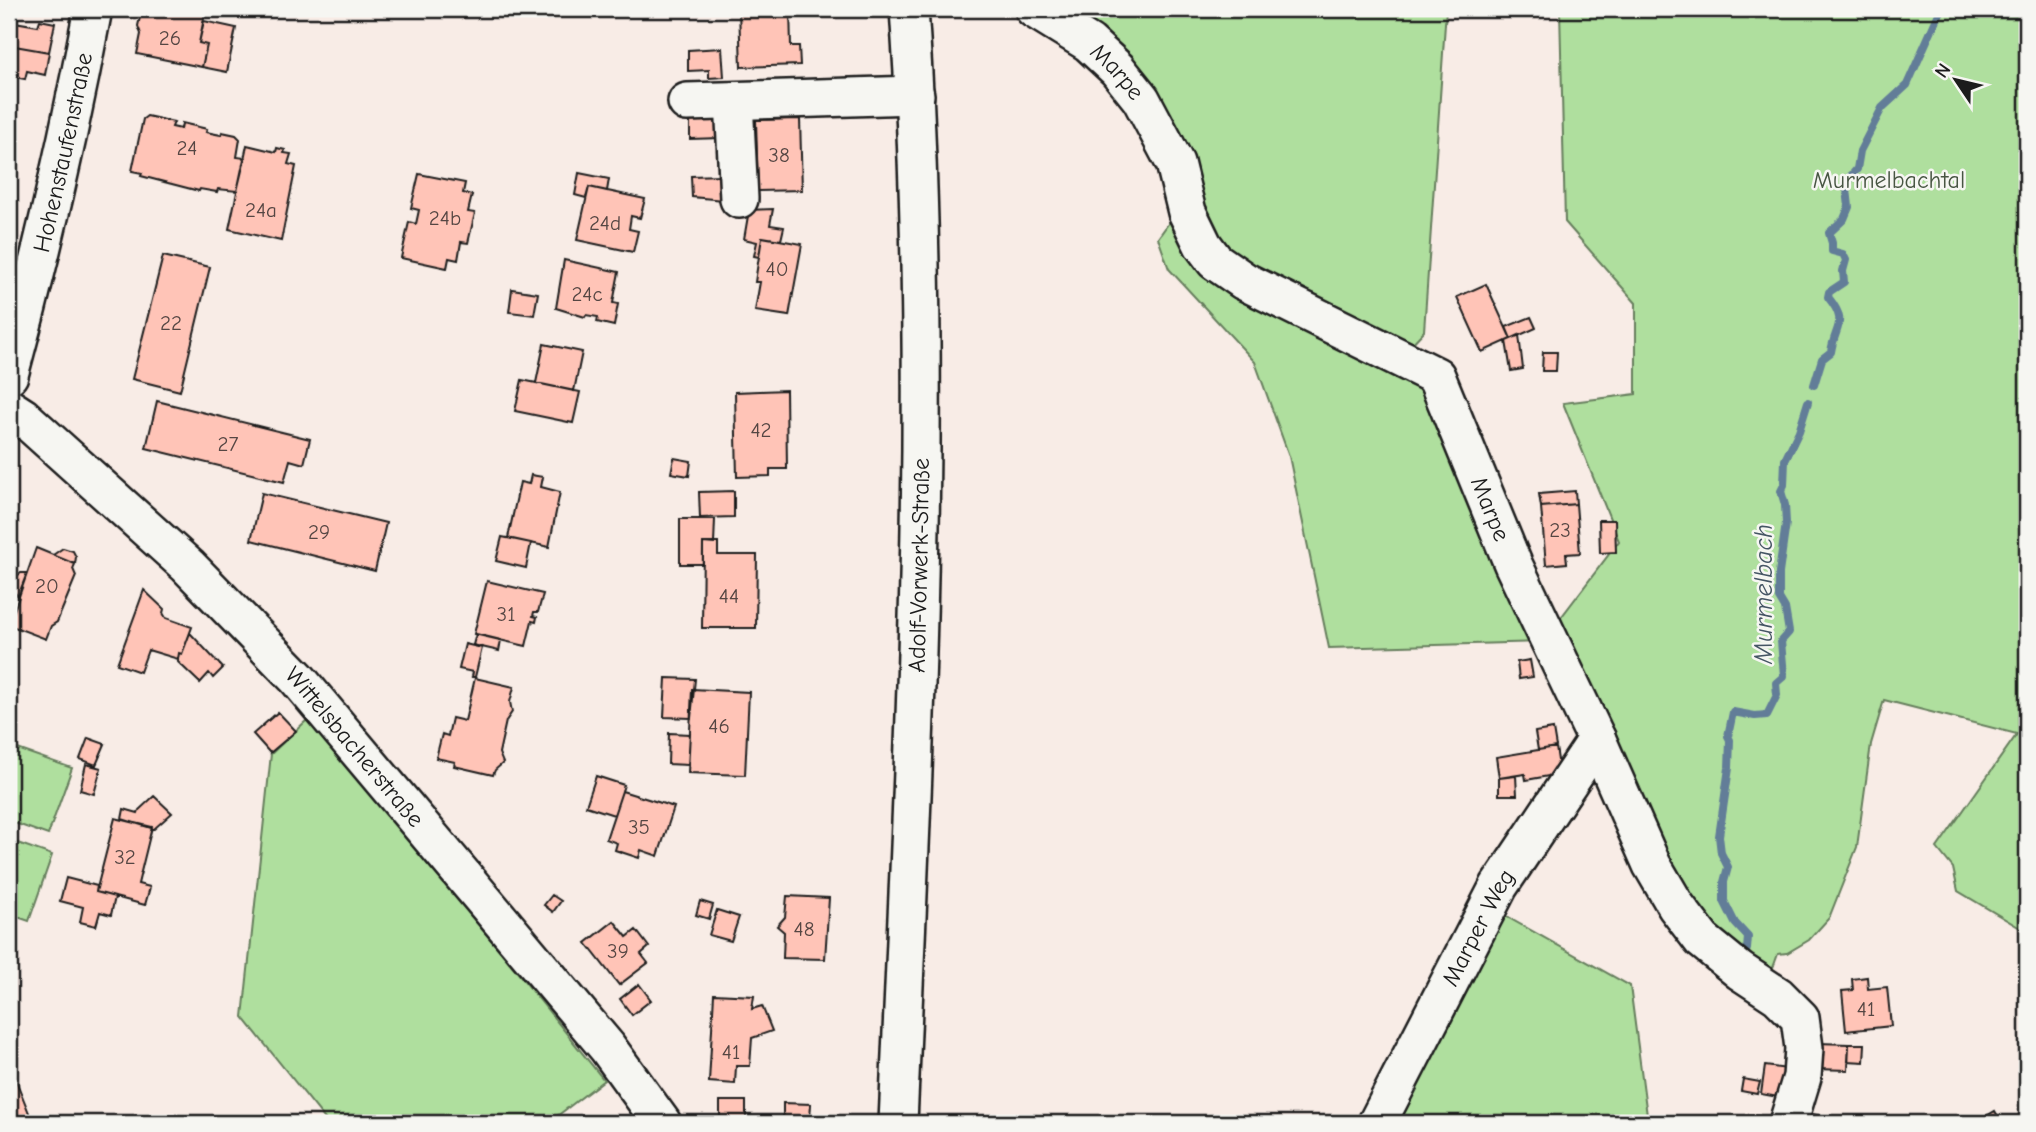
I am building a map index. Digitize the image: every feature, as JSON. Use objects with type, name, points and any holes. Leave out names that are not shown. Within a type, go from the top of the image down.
[{"type":"street","name":"Hohenstaufenstraße","points":[[9,375],[30,299],[93,9]]},
{"type":"street","name":"Adolf-Vorwerk-Straße","points":[[898,1123],[922,531],[923,375],[915,95],[909,9]]},
{"type":"street","name":"Marpe","points":[[1034,9],[1089,43],[1117,69],[1141,99],[1175,163],[1186,212],[1203,245],[1215,261],[1244,281],[1436,376],[1513,564],[1597,740],[1652,865],[1676,906],[1702,940],[1740,971],[1778,996],[1800,1018],[1804,1048],[1802,1077],[1788,1123]]},
{"type":"street","points":[[687,102],[915,95]]},
{"type":"street","points":[[734,101],[739,199]]},
{"type":"street","name":"Wittelsbacherstraße","points":[[9,408],[23,417],[188,566],[281,660],[402,800],[607,1047],[662,1123]]},
{"type":"street","name":"Marper Weg","points":[[1377,1123],[1499,886],[1597,740]]},
{"type":"green space","name":"Murmelbachtal","points":[[1015,9],[1446,9],[1424,331],[1393,364],[1427,391],[1543,641],[1619,541],[1563,403],[1636,394],[1636,303],[1565,222],[1560,9],[2027,9],[2027,932],[1958,891],[1953,868],[1937,848],[2017,734],[1884,700],[1871,744],[1857,847],[1829,918],[1809,940],[1787,953],[1778,954],[1770,976],[1707,929],[1543,642],[1329,648],[1289,456],[1255,362],[1169,269],[1158,238],[1180,207],[1133,105],[1046,29]]},
{"type":"green space","points":[[307,720],[390,814],[604,1080],[548,1123],[328,1123],[243,1017],[271,754]]},
{"type":"green space","points":[[9,746],[72,768],[48,835],[9,821]]},
{"type":"green space","points":[[9,840],[52,855],[29,921],[9,914]]},
{"type":"green space","points":[[1484,904],[1630,986],[1648,1123],[1368,1123]]},
{"type":"building","points":[[165,9],[205,13],[199,43],[207,45],[202,67],[137,54],[141,34],[138,26],[140,17],[146,11],[164,14]]},
{"type":"building","points":[[739,9],[790,9],[791,46],[799,46],[800,65],[741,67]]},
{"type":"building","points":[[40,20],[55,23],[49,52],[9,45],[9,21],[38,26]]},
{"type":"building","points":[[204,21],[236,28],[227,72],[202,67],[207,45],[199,43]]},
{"type":"building","points":[[9,45],[49,52],[45,75],[27,71],[25,79],[9,76]]},
{"type":"building","points":[[722,48],[724,77],[709,78],[709,70],[688,71],[688,50]]},
{"type":"building","points":[[720,113],[721,138],[690,139],[690,114]]},
{"type":"building","points":[[147,116],[174,122],[172,127],[181,129],[182,123],[207,129],[206,132],[236,135],[240,139],[237,157],[245,158],[237,191],[199,191],[141,176],[142,173],[132,171],[143,119]]},
{"type":"building","points":[[800,119],[802,190],[758,191],[756,120]]},
{"type":"building","points":[[247,145],[276,152],[277,148],[285,150],[284,153],[291,154],[288,164],[296,166],[281,241],[229,229]]},
{"type":"building","points":[[579,173],[609,179],[607,191],[589,187],[586,198],[575,195]]},
{"type":"building","points":[[419,174],[465,183],[463,193],[472,195],[468,212],[475,213],[468,243],[461,242],[458,260],[449,258],[447,268],[401,258],[409,222],[416,224],[419,210],[411,208]]},
{"type":"building","points":[[722,175],[723,200],[692,197],[691,176]]},
{"type":"building","points":[[589,187],[645,199],[640,218],[631,216],[629,229],[638,231],[633,252],[577,240]]},
{"type":"building","points":[[773,209],[770,225],[784,227],[781,240],[762,237],[759,257],[754,256],[757,242],[744,239],[749,210]]},
{"type":"building","points":[[762,237],[802,244],[789,316],[755,311],[760,282],[755,282]]},
{"type":"building","points":[[163,256],[210,267],[180,391],[132,379]]},
{"type":"building","points":[[564,260],[619,272],[613,303],[618,304],[614,326],[597,322],[598,317],[585,317],[556,308]]},
{"type":"building","points":[[1486,284],[1511,339],[1482,352],[1457,297]]},
{"type":"building","points":[[512,289],[538,293],[534,315],[509,312]]},
{"type":"building","points":[[1531,317],[1536,328],[1511,339],[1506,327]]},
{"type":"building","points":[[1519,335],[1523,369],[1511,371],[1506,341]]},
{"type":"building","points":[[544,344],[582,352],[574,391],[536,383]]},
{"type":"building","points":[[1543,352],[1557,352],[1556,371],[1542,371]]},
{"type":"building","points":[[522,380],[580,392],[573,423],[515,411]]},
{"type":"building","points":[[786,390],[787,469],[770,469],[770,476],[737,477],[735,392]]},
{"type":"building","points":[[157,401],[310,439],[304,464],[290,460],[284,482],[146,448]]},
{"type":"building","points":[[674,458],[691,461],[689,476],[671,473]]},
{"type":"building","points":[[531,475],[543,477],[541,487],[560,492],[549,547],[508,538],[520,482],[529,484]]},
{"type":"building","points":[[734,491],[734,517],[700,518],[699,492]]},
{"type":"building","points":[[1575,491],[1576,504],[1541,507],[1539,494]]},
{"type":"building","points":[[262,493],[386,523],[375,571],[251,540]]},
{"type":"building","points":[[1576,504],[1580,553],[1566,554],[1567,563],[1546,565],[1541,507]]},
{"type":"building","points":[[680,519],[715,519],[714,544],[703,543],[703,564],[680,564]]},
{"type":"building","points":[[1599,520],[1615,520],[1616,552],[1600,553]]},
{"type":"building","points":[[502,537],[531,543],[526,568],[496,561]]},
{"type":"building","points":[[703,543],[718,543],[718,555],[757,555],[756,628],[702,628]]},
{"type":"building","points":[[36,548],[75,564],[73,569],[76,576],[57,622],[51,626],[46,639],[9,625]]},
{"type":"building","points":[[63,548],[73,551],[75,564],[53,555]]},
{"type":"building","points":[[21,573],[27,573],[18,596],[13,591],[12,584],[14,578]]},
{"type":"building","points":[[487,581],[543,594],[538,612],[534,612],[536,622],[532,621],[526,646],[474,634]]},
{"type":"building","points":[[144,590],[164,609],[166,618],[192,627],[178,659],[148,650],[140,672],[117,664]]},
{"type":"building","points":[[190,633],[223,668],[213,678],[209,673],[200,683],[178,662],[179,653],[182,654]]},
{"type":"building","points":[[476,634],[501,640],[499,651],[473,645]]},
{"type":"building","points":[[465,644],[482,648],[475,677],[472,677],[473,672],[459,669]]},
{"type":"building","points":[[1530,660],[1533,677],[1519,679],[1517,662]]},
{"type":"building","points":[[475,678],[514,687],[510,702],[512,712],[506,721],[499,753],[503,763],[493,775],[454,766],[455,762],[436,758],[442,734],[448,736],[452,718],[465,721]]},
{"type":"building","points":[[666,678],[695,679],[691,718],[664,717]]},
{"type":"building","points":[[692,689],[749,692],[745,775],[688,773]]},
{"type":"building","points":[[278,712],[296,731],[270,753],[253,734]]},
{"type":"building","points":[[1553,729],[1556,747],[1538,750],[1535,732]]},
{"type":"building","points":[[669,733],[690,734],[688,765],[668,764]]},
{"type":"building","points":[[88,738],[105,744],[96,765],[80,759]]},
{"type":"building","points":[[1556,747],[1560,774],[1526,780],[1525,774],[1499,778],[1496,757]]},
{"type":"building","points":[[86,764],[101,768],[94,794],[80,790]]},
{"type":"building","points":[[596,776],[624,785],[614,815],[586,806]]},
{"type":"building","points":[[1516,776],[1517,795],[1499,795],[1499,778]]},
{"type":"building","points":[[622,791],[674,807],[658,856],[641,850],[639,858],[615,850],[617,843],[606,839]]},
{"type":"building","points":[[154,796],[172,813],[154,829],[122,819],[124,809],[138,813]]},
{"type":"building","points":[[115,818],[152,827],[138,884],[150,887],[145,905],[96,892]]},
{"type":"building","points":[[66,878],[97,886],[96,892],[115,897],[111,915],[100,912],[96,926],[80,922],[83,907],[60,901]]},
{"type":"building","points":[[552,895],[561,901],[553,912],[544,905]]},
{"type":"building","points":[[787,896],[829,898],[825,959],[783,958],[784,932],[777,926],[785,917]]},
{"type":"building","points":[[700,901],[713,905],[709,919],[696,915]]},
{"type":"building","points":[[717,910],[739,917],[731,941],[709,935]]},
{"type":"building","points":[[614,921],[627,937],[636,930],[649,947],[641,954],[648,963],[619,985],[586,943]]},
{"type":"building","points":[[1867,977],[1868,989],[1887,987],[1891,1026],[1846,1031],[1842,991],[1853,990],[1852,979]]},
{"type":"building","points":[[639,984],[651,1000],[632,1015],[620,999]]},
{"type":"building","points":[[714,994],[754,996],[752,1009],[762,1006],[772,1031],[752,1038],[750,1066],[736,1066],[735,1084],[709,1082]]},
{"type":"building","points":[[1817,1043],[1849,1044],[1848,1070],[1816,1069]]},
{"type":"building","points":[[1849,1044],[1865,1044],[1864,1062],[1848,1061]]},
{"type":"building","points":[[9,1063],[33,1123],[9,1123]]},
{"type":"building","points":[[1765,1066],[1788,1069],[1784,1098],[1761,1094]]},
{"type":"building","points":[[1743,1079],[1760,1082],[1757,1094],[1741,1091]]},
{"type":"building","points":[[720,1101],[746,1101],[746,1123],[720,1123]]},
{"type":"building","points":[[783,1103],[811,1104],[810,1119],[783,1119]]},
{"type":"building","points":[[1995,1111],[2002,1123],[1975,1123]]},
{"type":"building","points":[[1812,1114],[1832,1118],[1831,1123],[1811,1121]]},
{"type":"waterway","name":"Murmelbach","points":[[1814,385],[1822,359],[1831,352],[1839,324],[1838,313],[1828,297],[1829,292],[1844,282],[1846,260],[1843,254],[1832,251],[1829,233],[1844,219],[1849,207],[1847,189],[1850,177],[1857,169],[1860,151],[1882,108],[1907,85],[1941,9]]},
{"type":"waterway","name":"Murmelbach","points":[[1747,949],[1748,937],[1735,923],[1724,901],[1724,882],[1728,867],[1721,853],[1719,836],[1729,768],[1728,736],[1733,712],[1767,715],[1777,695],[1776,683],[1784,676],[1781,641],[1789,632],[1785,608],[1779,598],[1779,573],[1786,523],[1781,491],[1784,485],[1785,460],[1799,431],[1808,402]]}]
